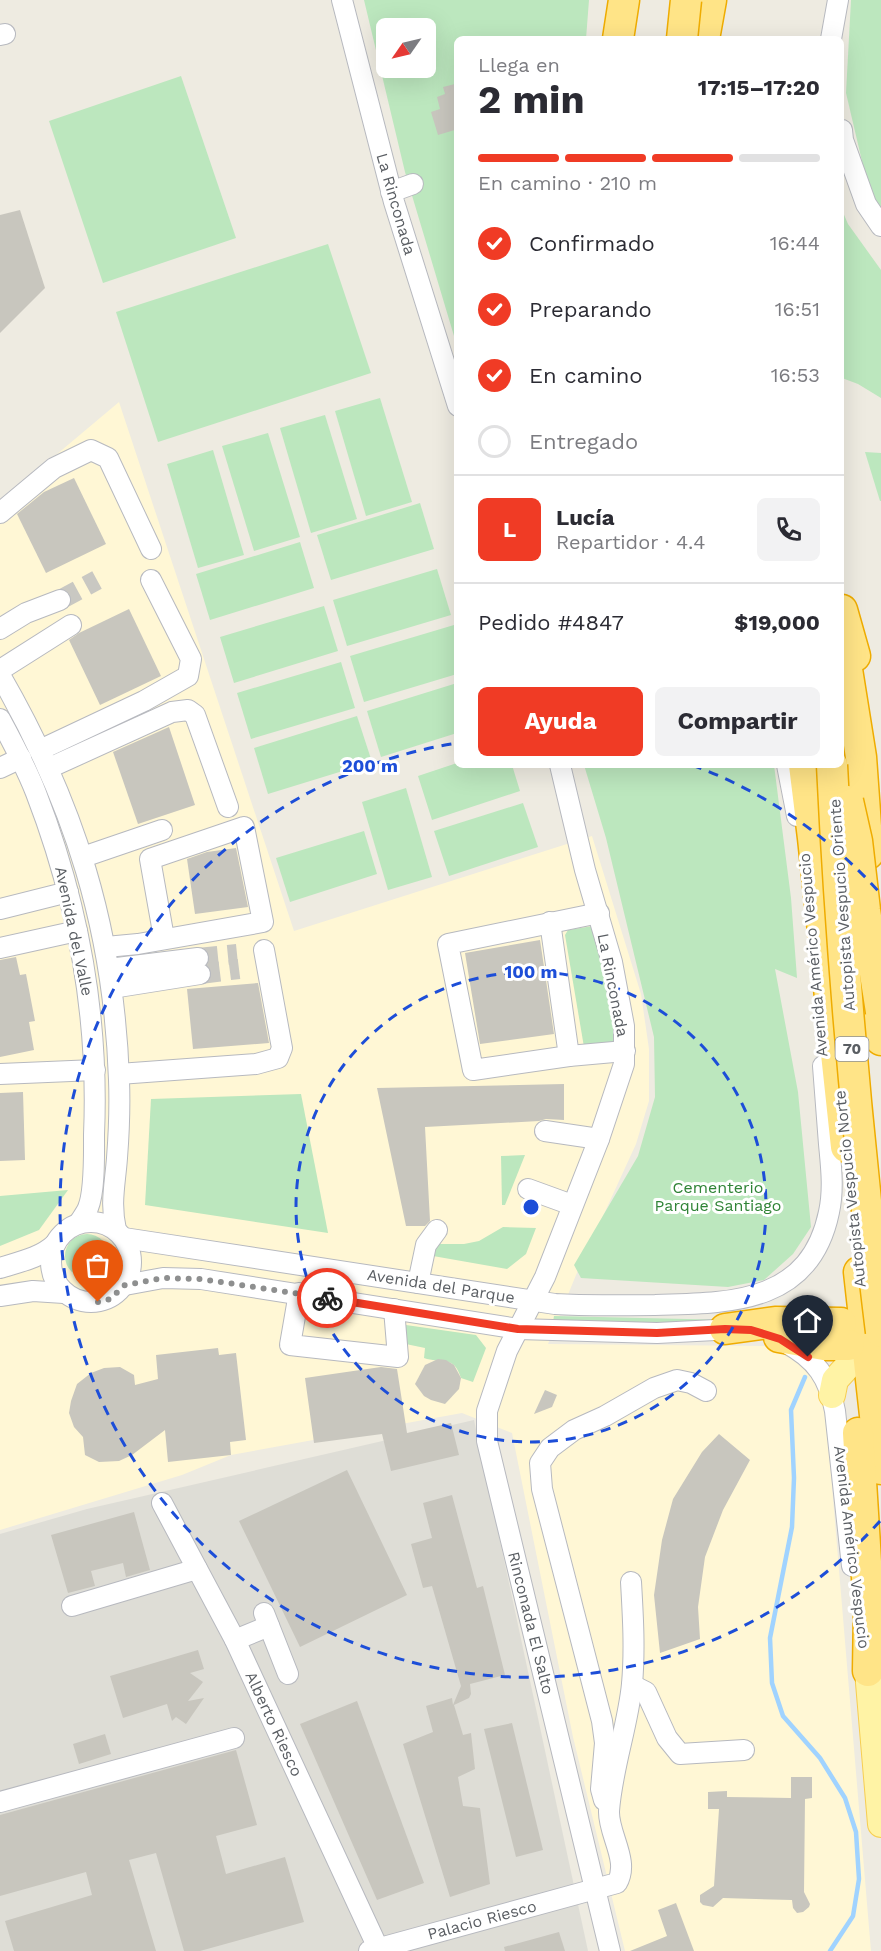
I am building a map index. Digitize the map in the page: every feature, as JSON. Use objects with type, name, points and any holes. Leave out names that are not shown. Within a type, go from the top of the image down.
[{"type":"highway","points":[[610,36],[615,0]]},
{"type":"highway","points":[[618,36],[624,0]]},
{"type":"highway","points":[[626,36],[631,0]]},
{"type":"highway","points":[[677,36],[687,0]]},
{"type":"highway","points":[[682,36],[687,0]]},
{"type":"highway","points":[[705,36],[711,0]]},
{"type":"highway","points":[[844,617],[862,684],[881,789]]},
{"type":"highway","points":[[844,651],[861,757],[881,1040]]},
{"type":"highway","name":"Autopista Vespucio Norte","points":[[804,768],[881,1469]]},
{"type":"highway","name":"Autopista Vespucio Oriente","points":[[832,768],[863,1188],[881,1332]]},
{"type":"highway","points":[[839,768],[857,841],[881,1012]]},
{"type":"highway","points":[[860,1277],[856,1360],[869,1610],[868,1671]]},
{"type":"highway","points":[[724,1315],[775,1322],[845,1345]]},
{"type":"highway","points":[[770,1335],[824,1345],[845,1345]]},
{"type":"main road","points":[[832,1395],[845,1345]]},
{"type":"main road","name":"Avenida Américo Vespucio","points":[[868,1671],[881,1824]]},
{"type":"street","name":"La Rinconada","points":[[342,0],[391,192],[454,393]]},
{"type":"street","points":[[832,36],[838,0]]},
{"type":"street","points":[[844,143],[866,204],[881,226]]},
{"type":"street","points":[[391,192],[413,184]]},
{"type":"street","points":[[0,513],[54,468],[91,450],[108,458],[151,549]]},
{"type":"street","points":[[40,750],[144,701],[188,676],[191,659],[151,580]]},
{"type":"street","points":[[0,628],[26,613],[60,600]]},
{"type":"street","points":[[0,670],[71,625]]},
{"type":"street","points":[[0,675],[40,750],[64,803],[83,856],[105,947],[111,979],[119,1074],[119,1121],[111,1209],[120,1234],[130,1249],[132,1260],[131,1272],[125,1285],[110,1299],[98,1302],[80,1301],[64,1293],[33,1291],[0,1296]]},
{"type":"street","points":[[49,768],[172,712],[188,710],[195,715],[228,807]]},
{"type":"street","name":"Avenida del Valle","points":[[0,719],[21,758],[36,793],[68,892],[89,992],[95,1070],[95,1116],[89,1207],[79,1223]]},
{"type":"street","points":[[0,768],[21,758]]},
{"type":"street","name":"La Rinconada","points":[[534,1301],[599,1139],[619,1084],[625,1051],[622,1016],[612,962],[585,870],[561,768]]},
{"type":"street","name":"Avenida Américo Vespucio","points":[[724,1315],[746,1299],[767,1292],[796,1272],[808,1260],[824,1229],[830,1204],[832,1176],[813,928],[801,835],[788,768]]},
{"type":"street","points":[[105,947],[138,944],[263,922],[244,827],[150,859],[164,939]]},
{"type":"street","points":[[83,856],[162,830]]},
{"type":"street","points":[[0,909],[68,892]]},
{"type":"street","points":[[599,913],[448,944],[473,1070],[569,1056],[625,1051]]},
{"type":"street","points":[[550,922],[569,1056]]},
{"type":"street","points":[[0,948],[78,932]]},
{"type":"street","points":[[119,1074],[256,1064],[278,1058],[282,1048],[264,950]]},
{"type":"street","points":[[111,979],[199,966]]},
{"type":"street","points":[[0,1074],[95,1070]]},
{"type":"street","points":[[545,1131],[599,1139]]},
{"type":"street","points":[[528,1189],[572,1205]]},
{"type":"street","points":[[0,1268],[47,1251],[61,1235],[79,1223],[98,1222],[120,1234]]},
{"type":"street","points":[[418,1283],[426,1245],[437,1230]]},
{"type":"street","name":"Avenida del Parque","points":[[120,1234],[534,1301],[724,1315],[751,1330],[770,1335]]},
{"type":"street","points":[[55,1244],[51,1257],[51,1270],[64,1293]]},
{"type":"street","name":"Avenida del Parque","points":[[125,1285],[146,1280],[185,1278],[299,1293],[518,1329],[657,1333],[724,1315]]},
{"type":"street","points":[[299,1293],[290,1345],[398,1357],[393,1309]]},
{"type":"street","name":"Rinconada El Salto","points":[[534,1301],[507,1350],[487,1411],[487,1441],[610,1951]]},
{"type":"street","name":"Avenida Américo Vespucio","points":[[770,1335],[808,1357],[825,1378],[832,1395],[860,1627],[868,1671]]},
{"type":"street","points":[[609,1814],[601,1789],[605,1743],[602,1721],[542,1489],[540,1463],[550,1448],[574,1430],[605,1416],[654,1388],[677,1380],[691,1383],[706,1391]]},
{"type":"street","name":"Alberto Riesco","points":[[162,1503],[235,1640],[373,1950]]},
{"type":"street","points":[[72,1606],[197,1569]]},
{"type":"street","points":[[609,1814],[632,1685],[634,1620],[631,1582]]},
{"type":"street","points":[[235,1640],[266,1619],[288,1674]]},
{"type":"street","points":[[632,1685],[646,1692],[667,1738],[680,1754],[744,1750]]},
{"type":"street","points":[[0,1802],[234,1738]]},
{"type":"street","name":"Palacio Riesco","points":[[373,1950],[617,1883],[621,1875],[620,1858],[609,1814]]},
{"type":"shaded area","points":[[119,402],[294,931],[592,836],[641,994],[649,1049],[649,1101],[636,1144],[576,1275],[548,1344],[772,1346],[799,1356],[811,1372],[826,1415],[871,1951],[625,1951],[573,1737],[512,1433],[462,1413],[231,1455],[182,1475],[0,1530],[0,502]]},
{"type":"shaded area","points":[[474,1420],[588,1951],[0,1951],[0,1534],[87,1509]]},
{"type":"green space","points":[[364,0],[589,0],[586,36],[454,36],[454,336],[405,172],[383,78],[436,78],[436,18],[376,18],[376,50]]},
{"type":"green space","points":[[851,0],[881,0],[881,209],[869,191],[846,93]]},
{"type":"green space","points":[[181,76],[236,238],[103,283],[49,121]]},
{"type":"green space","points":[[844,215],[848,224],[881,270],[881,398],[858,384],[844,379]]},
{"type":"green space","points":[[328,244],[371,373],[158,442],[116,312]]},
{"type":"green space","points":[[380,398],[412,502],[366,516],[335,411]]},
{"type":"green space","points":[[325,415],[357,519],[311,533],[280,428]]},
{"type":"green space","points":[[268,433],[300,537],[254,551],[222,446]]},
{"type":"green space","points":[[213,450],[244,555],[198,568],[167,464]]},
{"type":"green space","points":[[865,452],[881,453],[881,501],[880,501]]},
{"type":"green space","points":[[420,503],[434,549],[331,580],[317,535]]},
{"type":"green space","points":[[300,542],[314,588],[210,620],[196,574]]},
{"type":"green space","points":[[437,569],[451,615],[347,646],[333,600]]},
{"type":"green space","points":[[324,606],[338,651],[234,683],[220,637]]},
{"type":"green space","points":[[454,625],[454,675],[364,702],[350,656]]},
{"type":"green space","points":[[341,662],[355,708],[251,739],[237,693]]},
{"type":"green space","points":[[454,684],[454,734],[381,757],[367,711]]},
{"type":"green space","points":[[357,716],[372,762],[268,794],[254,748]]},
{"type":"green space","points":[[454,764],[454,768],[513,768],[520,791],[432,820],[418,776]]},
{"type":"green space","name":"Cementerio Parque Santiago","points":[[585,768],[774,768],[791,898],[797,978],[775,969],[798,1092],[811,1227],[793,1254],[764,1280],[728,1287],[581,1278],[574,1265],[638,1156],[655,1097],[654,1037],[606,838]]},
{"type":"green space","points":[[406,788],[432,877],[388,890],[362,802]]},
{"type":"green space","points":[[523,803],[538,847],[449,876],[434,831]]},
{"type":"green space","points":[[364,831],[377,874],[290,902],[276,858]]},
{"type":"green space","points":[[593,926],[614,1017],[616,1044],[584,1047],[565,935],[568,930]]},
{"type":"green space","points":[[301,1094],[328,1233],[145,1205],[151,1099]]},
{"type":"green space","points":[[525,1155],[505,1205],[502,1205],[501,1156]]},
{"type":"green space","points":[[68,1190],[39,1230],[0,1246],[0,1196]]},
{"type":"green space","points":[[503,1227],[536,1228],[526,1254],[507,1269],[433,1256],[438,1244],[464,1244],[479,1241]]},
{"type":"green space","points":[[87,1234],[103,1240],[109,1256],[103,1272],[87,1278],[71,1272],[65,1256],[71,1240]]},
{"type":"green space","points":[[554,1316],[731,1320],[681,1325],[553,1322]]},
{"type":"green space","points":[[399,1324],[476,1335],[486,1348],[473,1382],[461,1378],[455,1366],[446,1361],[424,1358],[425,1348],[401,1343]]},
{"type":"building","points":[[454,84],[454,130],[438,135],[431,112],[440,109],[437,97],[445,94],[443,87]]},
{"type":"building","points":[[20,210],[45,288],[0,333],[0,215]]},
{"type":"building","points":[[74,478],[106,544],[46,573],[17,514],[44,492]]},
{"type":"building","points":[[129,609],[161,676],[100,705],[69,640]]},
{"type":"building","points":[[169,727],[195,805],[138,824],[113,752]]},
{"type":"building","points":[[236,848],[248,907],[195,914],[187,859],[207,852]]},
{"type":"building","points":[[540,940],[554,1034],[480,1044],[465,953]]},
{"type":"building","points":[[16,957],[20,975],[26,974],[35,1021],[29,1022],[34,1050],[0,1057],[0,960]]},
{"type":"building","points":[[258,983],[269,1043],[193,1049],[187,989]]},
{"type":"building","points":[[564,1084],[564,1120],[546,1119],[425,1127],[430,1221],[425,1226],[406,1226],[377,1088]]},
{"type":"building","points":[[23,1092],[25,1160],[0,1161],[0,1093]]},
{"type":"building","points":[[218,1348],[219,1355],[236,1353],[246,1440],[230,1442],[231,1455],[168,1462],[165,1430],[132,1455],[119,1461],[99,1462],[85,1455],[83,1437],[74,1427],[69,1413],[77,1384],[91,1373],[104,1368],[120,1367],[134,1375],[135,1385],[158,1379],[156,1355]]},
{"type":"building","points":[[438,1359],[446,1360],[454,1365],[461,1378],[459,1389],[445,1404],[424,1396],[415,1384],[425,1365]]},
{"type":"building","points":[[381,1367],[397,1369],[407,1433],[451,1423],[459,1455],[391,1471],[382,1434],[314,1443],[305,1378]]},
{"type":"building","points":[[545,1390],[557,1395],[552,1407],[534,1414]]},
{"type":"building","points":[[719,1434],[750,1460],[723,1510],[705,1557],[698,1607],[700,1639],[660,1653],[654,1595],[662,1540],[673,1499],[702,1452]]},
{"type":"building","points":[[347,1470],[407,1595],[300,1647],[239,1521]]},
{"type":"building","points":[[452,1495],[477,1588],[483,1586],[505,1675],[470,1684],[469,1698],[454,1705],[463,1735],[471,1733],[475,1769],[458,1777],[463,1806],[480,1808],[490,1884],[450,1897],[403,1744],[433,1732],[426,1706],[452,1698],[453,1705],[461,1686],[432,1586],[423,1588],[411,1544],[432,1538],[423,1503]]},
{"type":"building","points":[[134,1512],[150,1570],[126,1577],[123,1563],[91,1571],[95,1586],[68,1593],[51,1535]]},
{"type":"building","points":[[198,1650],[204,1669],[190,1673],[203,1682],[188,1701],[204,1698],[186,1724],[176,1717],[172,1721],[167,1704],[123,1718],[110,1676]]},
{"type":"building","points":[[357,1701],[424,1883],[377,1900],[300,1724]]},
{"type":"building","points":[[512,1723],[543,1850],[516,1857],[484,1729]]},
{"type":"building","points":[[105,1734],[111,1754],[79,1764],[73,1744]]},
{"type":"building","points":[[236,1750],[257,1825],[216,1836],[226,1874],[285,1857],[304,1922],[200,1951],[184,1951],[156,1853],[129,1860],[156,1951],[14,1951],[5,1921],[92,1895],[86,1872],[0,1896],[0,1815]]},
{"type":"building","points":[[791,1777],[812,1777],[812,1798],[805,1799],[804,1892],[810,1904],[809,1907],[797,1913],[793,1908],[792,1900],[723,1898],[713,1907],[703,1905],[700,1902],[700,1895],[714,1886],[719,1809],[708,1809],[708,1792],[727,1791],[727,1797],[791,1798]]},
{"type":"building","points":[[676,1903],[694,1951],[630,1951],[667,1936],[658,1910]]},
{"type":"building","points":[[559,1932],[565,1951],[505,1951],[504,1947]]},
{"type":"waterway","points":[[805,1377],[791,1410],[794,1478],[792,1527],[770,1638],[772,1683],[783,1716],[820,1758],[845,1798],[856,1832],[859,1879],[853,1916],[830,1951]]},
{"type":"tunnel","points":[[60,600],[97,580]]},
{"type":"tunnel","points":[[198,958],[237,954]]},
{"type":"tunnel","points":[[200,974],[239,969]]},
{"type":"way so far","points":[[98,1302],[110,1299],[125,1285],[163,1278],[201,1279],[327,1298]]},
{"type":"route","points":[[327,1298],[518,1329],[657,1333],[725,1329],[751,1330],[780,1339],[808,1357]]}]
